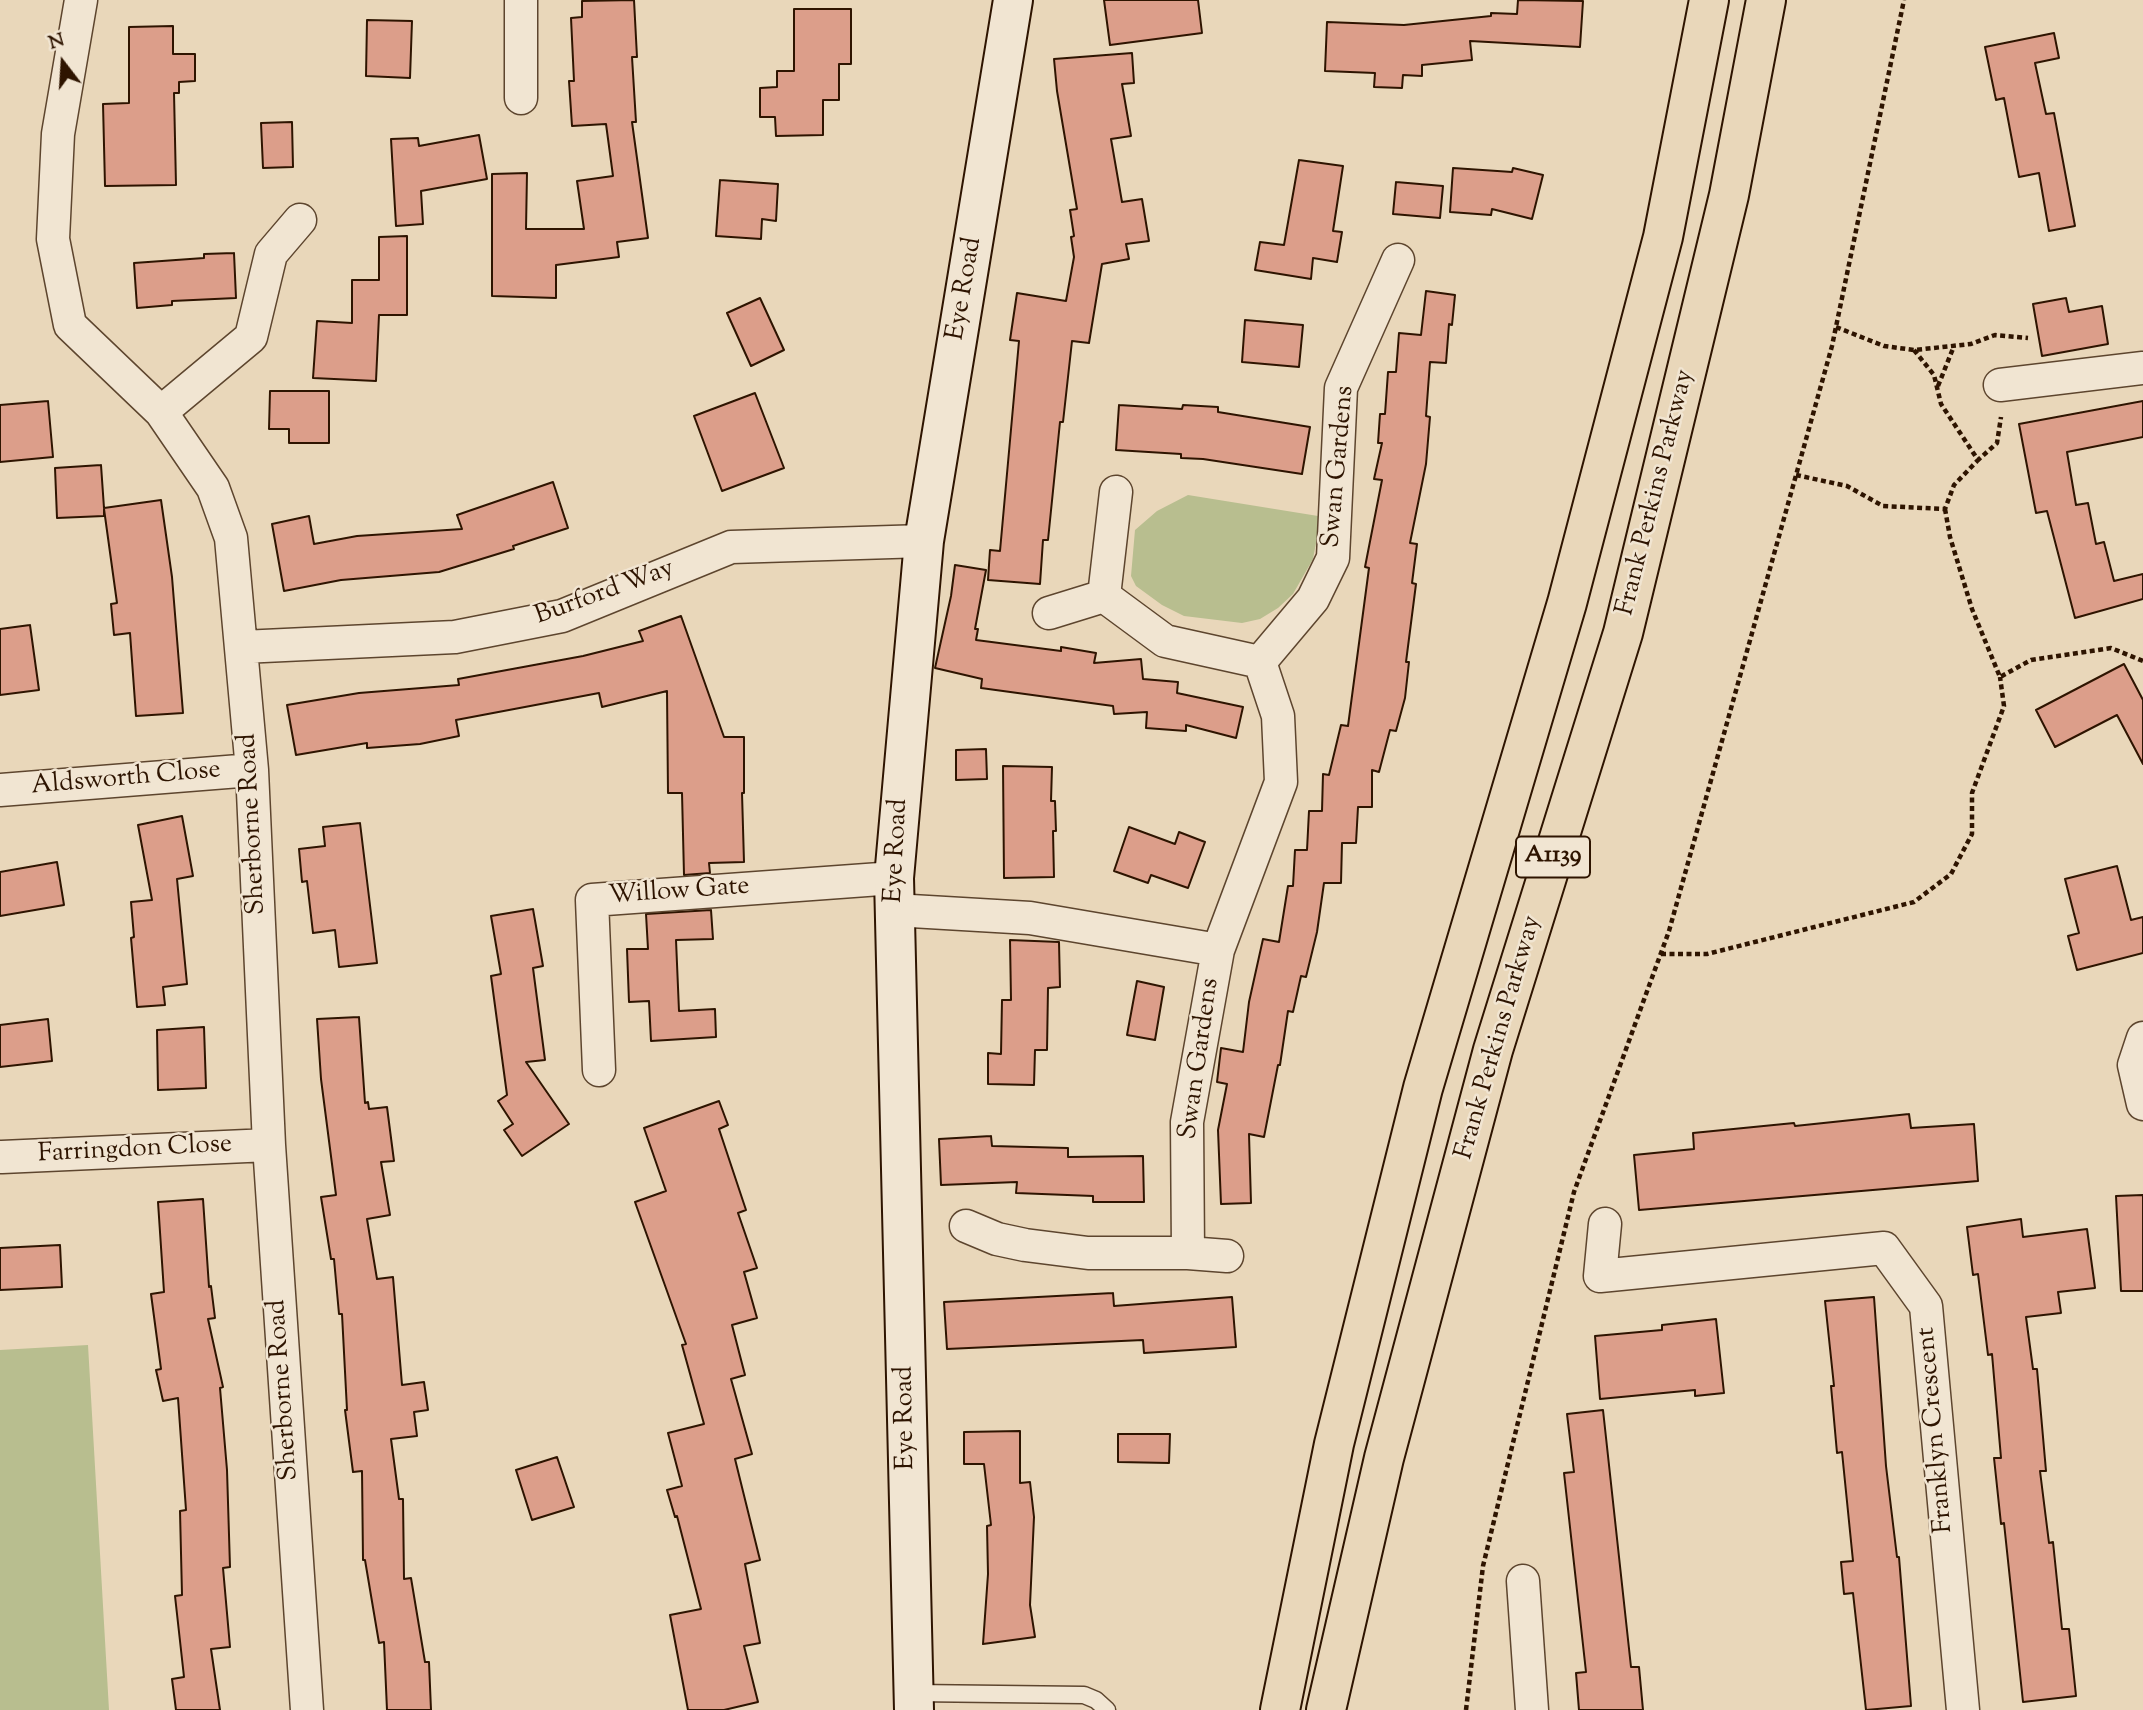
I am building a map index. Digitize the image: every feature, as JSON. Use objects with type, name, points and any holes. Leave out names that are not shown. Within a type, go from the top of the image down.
[{"type":"highway","name":"A1139","points":[[1280,1710],[1334,1444],[1423,1088],[1567,603],[1662,237],[1709,0]]},
{"type":"highway","name":"Frank Perkins Parkway","points":[[1326,1710],[1384,1458],[1493,1050],[1623,632],[1730,195],[1766,0]]},
{"type":"street","name":"Sherborne Road","points":[[80,0],[58,134],[52,239],[70,325],[161,412],[213,488],[231,538],[252,769],[269,1145],[307,1710]]},
{"type":"street","points":[[521,0],[521,98]]},
{"type":"street","name":"Eye Road","points":[[914,1702],[894,894],[923,541],[1013,0]]},
{"type":"street","points":[[161,412],[251,337],[271,254],[300,220]]},
{"type":"street","name":"Swan Gardens","points":[[1188,1253],[1187,1122],[1218,950],[1281,782],[1278,716],[1260,662],[1313,599],[1333,558],[1341,388],[1398,260]]},
{"type":"street","points":[[2000,385],[2143,368]]},
{"type":"street","points":[[1104,596],[1116,492]]},
{"type":"street","name":"Burford Way","points":[[242,647],[455,637],[562,616],[730,547],[923,541]]},
{"type":"street","points":[[1104,596],[1164,641],[1260,662]]},
{"type":"street","points":[[1049,614],[1104,596]]},
{"type":"street","name":"Aldsworth Close","points":[[0,790],[252,769]]},
{"type":"street","name":"Swan Gardens","points":[[894,894],[1218,950]]},
{"type":"street","name":"Willow Gate","points":[[598,1070],[592,900],[894,894]]},
{"type":"street","points":[[2143,1038],[2134,1065],[2143,1104]]},
{"type":"street","name":"Farringdon Close","points":[[2,1157],[269,1145]]},
{"type":"street","name":"Franklyn Crescent","points":[[1605,1224],[1600,1276],[1884,1248],[1926,1306],[1962,1710]]},
{"type":"street","points":[[966,1226],[1011,1242],[1075,1251],[1227,1256]]},
{"type":"street","points":[[1523,1581],[1532,1710]]},
{"type":"lane","points":[[914,1702],[1084,1695],[1096,1700],[1107,1710]]},
{"type":"path","points":[[1466,1710],[1483,1566],[1574,1192],[1669,931],[1796,475],[1836,327],[1904,0]]},
{"type":"path","points":[[1836,327],[1884,346],[1914,350],[1971,344],[1995,335],[2028,338]]},
{"type":"path","points":[[1937,387],[1954,345]]},
{"type":"path","points":[[1914,350],[1934,375],[1941,404],[1978,460]]},
{"type":"path","points":[[1661,954],[1707,954],[1914,902],[1951,874],[1972,834],[1972,793],[2004,706],[2000,677],[1972,609],[1950,537],[1945,509],[1954,485],[1997,443],[2002,413],[2000,385]]},
{"type":"path","points":[[1796,475],[1847,486],[1884,506],[1945,509]]},
{"type":"path","points":[[2000,677],[2031,660],[2111,648],[2143,661]]},
{"type":"green space","points":[[1188,495],[1318,516],[1313,559],[1293,594],[1278,608],[1260,619],[1242,623],[1184,616],[1162,605],[1136,586],[1131,576],[1135,530],[1157,511]]},
{"type":"green space","points":[[88,1345],[109,1710],[0,1710],[0,1350]]},
{"type":"building","points":[[634,0],[637,57],[632,57],[636,122],[632,122],[648,238],[617,242],[619,257],[556,265],[556,298],[492,296],[492,174],[527,173],[526,229],[584,229],[577,181],[613,176],[606,124],[572,126],[569,81],[574,81],[571,18],[582,17],[582,1]]},
{"type":"building","points":[[1104,0],[1198,0],[1202,33],[1110,45]]},
{"type":"building","points":[[1518,0],[1583,1],[1580,47],[1470,41],[1472,60],[1422,65],[1422,76],[1403,75],[1402,88],[1374,87],[1375,73],[1325,71],[1327,22],[1404,25],[1491,16],[1491,13],[1517,14]]},
{"type":"building","points":[[794,9],[851,9],[851,64],[839,64],[839,100],[823,100],[823,135],[776,136],[775,117],[760,117],[760,88],[777,87],[777,71],[794,71]]},
{"type":"building","points":[[367,20],[412,21],[410,78],[366,76]]},
{"type":"building","points":[[173,26],[173,54],[195,54],[195,81],[179,82],[179,93],[174,93],[176,185],[105,186],[103,104],[129,103],[129,27]]},
{"type":"building","points":[[2054,33],[2059,58],[2035,63],[2046,114],[2054,113],[2075,226],[2049,231],[2039,173],[2019,177],[2004,98],[1996,100],[1985,47]]},
{"type":"building","points":[[1132,53],[1134,83],[1122,84],[1131,136],[1111,139],[1122,202],[1142,199],[1149,241],[1126,244],[1129,259],[1102,264],[1089,343],[1072,341],[1063,422],[1060,422],[1048,540],[1043,540],[1040,584],[988,580],[990,550],[1000,551],[1019,341],[1010,340],[1017,293],[1066,301],[1074,257],[1070,210],[1077,209],[1054,59]]},
{"type":"building","points":[[292,122],[293,167],[263,168],[261,123]]},
{"type":"building","points":[[479,135],[487,179],[421,191],[423,224],[396,226],[391,139],[418,138],[419,146]]},
{"type":"building","points":[[1299,160],[1343,166],[1333,231],[1342,232],[1337,262],[1313,258],[1311,279],[1255,270],[1260,242],[1284,245]]},
{"type":"building","points":[[1453,168],[1512,172],[1513,168],[1543,175],[1532,219],[1492,209],[1491,215],[1450,212]]},
{"type":"building","points":[[720,180],[778,184],[776,221],[762,219],[761,239],[716,236]]},
{"type":"building","points":[[1396,182],[1443,186],[1440,218],[1393,214]]},
{"type":"building","points":[[407,236],[407,315],[379,315],[376,381],[313,378],[317,321],[352,323],[352,280],[379,280],[379,237]]},
{"type":"building","points":[[234,253],[236,298],[172,301],[172,305],[137,308],[134,263]]},
{"type":"building","points":[[1426,291],[1455,295],[1452,325],[1449,324],[1446,363],[1430,362],[1426,416],[1430,417],[1426,464],[1410,543],[1417,544],[1412,583],[1416,584],[1406,662],[1409,662],[1405,698],[1396,731],[1390,730],[1379,772],[1372,770],[1372,807],[1358,807],[1356,843],[1342,843],[1341,883],[1324,883],[1317,932],[1306,977],[1301,976],[1293,1012],[1288,1011],[1280,1065],[1264,1137],[1249,1134],[1251,1203],[1221,1204],[1218,1130],[1227,1084],[1217,1082],[1221,1048],[1243,1052],[1249,1002],[1263,939],[1279,942],[1288,886],[1293,886],[1295,850],[1307,850],[1309,811],[1322,811],[1323,774],[1329,775],[1341,725],[1348,726],[1369,568],[1365,567],[1382,480],[1374,479],[1382,443],[1378,443],[1380,414],[1385,414],[1388,372],[1396,372],[1399,333],[1421,335]]},
{"type":"building","points":[[760,298],[784,350],[751,366],[727,313]]},
{"type":"building","points":[[2066,298],[2069,312],[2102,306],[2108,344],[2042,356],[2033,304]]},
{"type":"building","points":[[1245,320],[1303,325],[1299,367],[1242,362]]},
{"type":"building","points":[[270,391],[329,391],[329,443],[289,443],[289,429],[269,429]]},
{"type":"building","points":[[755,393],[784,468],[722,491],[694,416]]},
{"type":"building","points":[[48,401],[53,457],[0,462],[0,405]]},
{"type":"building","points":[[2143,401],[2143,437],[2067,452],[2076,505],[2088,503],[2096,544],[2104,542],[2114,581],[2143,574],[2143,599],[2075,618],[2047,511],[2036,513],[2019,424]]},
{"type":"building","points":[[1119,405],[1182,409],[1183,405],[1218,407],[1218,412],[1310,427],[1302,474],[1181,458],[1181,454],[1116,450]]},
{"type":"building","points":[[101,465],[104,508],[161,500],[172,577],[183,713],[136,716],[130,633],[114,635],[111,604],[117,603],[104,509],[104,516],[57,518],[55,468]]},
{"type":"building","points":[[553,482],[568,528],[513,546],[514,549],[439,572],[341,580],[284,591],[272,524],[309,516],[314,544],[357,536],[462,529],[457,515]]},
{"type":"building","points":[[955,565],[986,570],[975,629],[978,629],[976,640],[1061,651],[1061,647],[1096,653],[1094,663],[1141,659],[1143,679],[1178,682],[1177,693],[1243,707],[1236,738],[1186,725],[1186,731],[1146,728],[1147,712],[1114,714],[1113,706],[981,688],[982,679],[935,668]]},
{"type":"building","points":[[681,616],[724,737],[744,737],[744,862],[709,863],[710,873],[684,875],[682,793],[668,793],[667,691],[602,707],[599,693],[456,720],[459,736],[420,744],[367,748],[367,743],[296,755],[287,705],[359,693],[459,685],[458,679],[583,656],[643,641],[639,631]]},
{"type":"building","points":[[30,625],[39,690],[0,695],[0,629]]},
{"type":"building","points":[[2124,664],[2143,700],[2143,764],[2117,715],[2055,747],[2036,710]]},
{"type":"building","points":[[986,749],[987,779],[956,780],[956,750]]},
{"type":"building","points":[[1003,766],[1052,767],[1051,801],[1055,801],[1056,831],[1053,831],[1054,877],[1004,878]]},
{"type":"building","points":[[182,816],[193,876],[177,879],[187,984],[163,987],[165,1005],[137,1007],[131,902],[152,900],[138,825]]},
{"type":"building","points":[[360,823],[377,963],[339,967],[335,930],[313,933],[307,881],[302,882],[299,849],[325,846],[323,827]]},
{"type":"building","points":[[1129,827],[1175,844],[1179,832],[1205,842],[1188,888],[1151,875],[1148,883],[1114,871]]},
{"type":"building","points":[[57,862],[64,905],[0,916],[0,872]]},
{"type":"building","points":[[2117,866],[2131,920],[2143,917],[2143,953],[2077,970],[2068,936],[2079,933],[2065,879]]},
{"type":"building","points":[[533,909],[543,966],[533,968],[545,1060],[526,1062],[569,1124],[522,1156],[504,1130],[513,1124],[498,1101],[507,1095],[491,976],[501,974],[491,916]]},
{"type":"building","points":[[711,910],[713,939],[676,940],[679,1011],[715,1009],[716,1037],[651,1041],[649,1001],[629,1002],[627,949],[648,949],[646,914]]},
{"type":"building","points":[[1010,940],[1059,942],[1060,987],[1048,988],[1047,1050],[1035,1050],[1034,1085],[988,1084],[988,1053],[1001,1054],[1002,1000],[1011,1000]]},
{"type":"building","points":[[1137,981],[1164,987],[1155,1040],[1127,1035]]},
{"type":"building","points":[[359,1017],[365,1103],[368,1102],[369,1109],[387,1107],[394,1161],[381,1162],[390,1215],[367,1219],[377,1279],[393,1277],[402,1385],[424,1382],[428,1410],[414,1412],[417,1436],[391,1439],[399,1499],[403,1499],[404,1579],[411,1578],[425,1662],[429,1662],[431,1710],[387,1710],[384,1642],[379,1643],[363,1560],[362,1471],[353,1472],[345,1410],[342,1314],[339,1314],[334,1259],[331,1259],[321,1197],[336,1195],[321,1079],[317,1019]]},
{"type":"building","points":[[48,1019],[52,1061],[0,1067],[0,1025]]},
{"type":"building","points":[[204,1027],[206,1088],[158,1090],[157,1030]]},
{"type":"building","points":[[719,1101],[728,1125],[719,1129],[746,1210],[738,1213],[757,1268],[744,1272],[757,1318],[732,1325],[745,1375],[731,1379],[752,1454],[735,1459],[760,1560],[745,1564],[760,1643],[744,1646],[758,1702],[724,1710],[688,1710],[670,1615],[701,1609],[677,1516],[675,1517],[667,1490],[682,1486],[668,1433],[704,1424],[682,1345],[686,1344],[635,1202],[666,1191],[644,1128]]},
{"type":"building","points":[[1909,1114],[1911,1128],[1974,1124],[1978,1181],[1639,1210],[1634,1155],[1694,1149],[1693,1133]]},
{"type":"building","points":[[991,1136],[992,1146],[1068,1148],[1068,1157],[1143,1156],[1144,1202],[1093,1202],[1093,1196],[1016,1193],[1017,1182],[941,1185],[939,1139]]},
{"type":"building","points":[[2143,1195],[2143,1291],[2121,1291],[2116,1196]]},
{"type":"building","points":[[203,1199],[209,1287],[211,1286],[215,1318],[208,1319],[223,1387],[220,1388],[227,1470],[230,1567],[223,1568],[230,1647],[211,1649],[220,1710],[176,1710],[172,1679],[184,1677],[175,1596],[182,1595],[180,1511],[186,1510],[178,1398],[163,1401],[156,1370],[161,1369],[151,1294],[164,1292],[158,1202]]},
{"type":"building","points":[[2021,1219],[2023,1237],[2087,1229],[2095,1288],[2058,1292],[2061,1313],[2026,1317],[2033,1369],[2037,1369],[2046,1471],[2040,1471],[2049,1543],[2053,1542],[2062,1629],[2069,1629],[2076,1696],[2023,1702],[2004,1523],[2001,1524],[1994,1458],[2001,1458],[1992,1354],[1988,1355],[1978,1274],[1973,1275],[1967,1227]]},
{"type":"building","points":[[60,1245],[62,1287],[0,1290],[0,1248]]},
{"type":"building","points":[[1113,1293],[1114,1306],[1232,1297],[1236,1347],[1144,1353],[1143,1340],[947,1349],[944,1302]]},
{"type":"building","points":[[1874,1297],[1886,1466],[1899,1557],[1911,1706],[1866,1710],[1853,1593],[1844,1594],[1841,1562],[1853,1561],[1842,1452],[1837,1453],[1831,1386],[1834,1386],[1825,1301]]},
{"type":"building","points":[[1716,1319],[1724,1393],[1695,1396],[1695,1390],[1600,1399],[1595,1336],[1662,1330],[1662,1325]]},
{"type":"building","points":[[1603,1410],[1631,1667],[1639,1667],[1643,1710],[1579,1710],[1576,1673],[1586,1672],[1564,1473],[1574,1472],[1567,1414]]},
{"type":"building","points":[[1020,1431],[1020,1483],[1030,1482],[1034,1517],[1030,1605],[1035,1637],[983,1644],[988,1574],[987,1526],[991,1525],[984,1464],[964,1464],[964,1432]]},
{"type":"building","points":[[1118,1434],[1170,1434],[1169,1463],[1118,1462]]},
{"type":"building","points":[[557,1457],[574,1507],[532,1520],[516,1470]]}]
